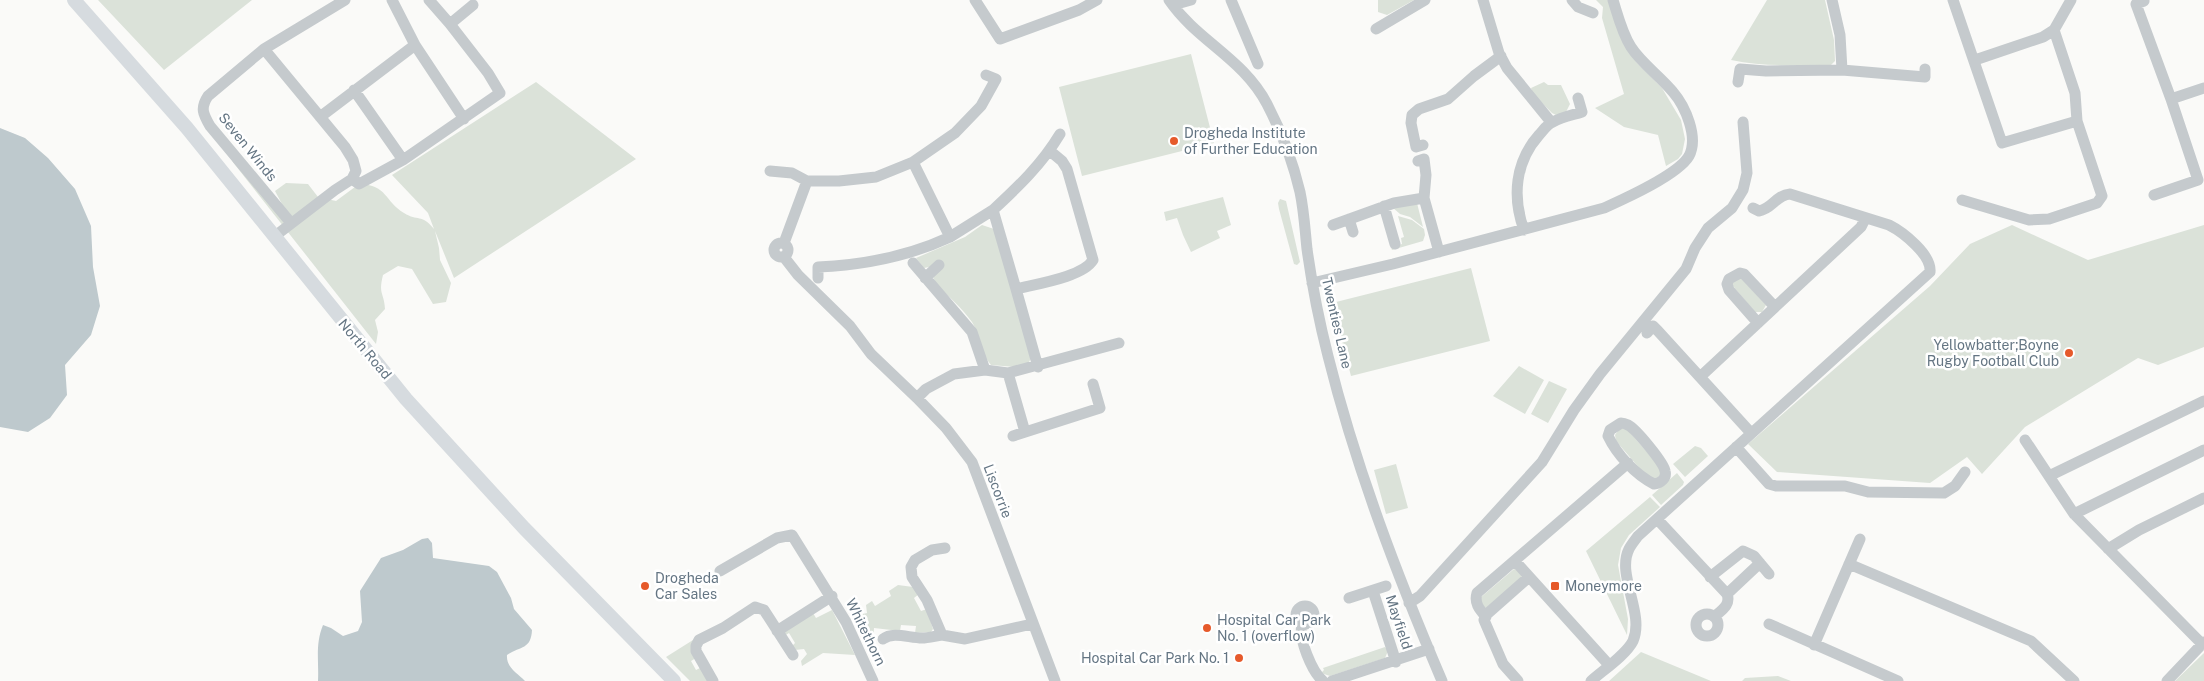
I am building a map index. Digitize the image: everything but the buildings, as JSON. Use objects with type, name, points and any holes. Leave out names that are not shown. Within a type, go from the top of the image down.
[{"type":"main road","name":"North Road","points":[[74,0],[187,128],[406,399],[531,535],[674,681]]},
{"type":"street","name":"Seven Winds","points":[[291,223],[210,126],[203,114],[202,104],[208,96],[264,49],[345,0]]},
{"type":"street","points":[[352,180],[359,184],[403,160],[500,93],[488,73],[429,0]]},
{"type":"street","points":[[975,0],[1000,39],[1078,10],[1096,0]]},
{"type":"street","points":[[1171,3],[1191,0]]},
{"type":"street","points":[[1231,0],[1258,64]]},
{"type":"street","points":[[1376,29],[1425,0]]},
{"type":"street","points":[[1483,0],[1500,56],[1507,68],[1551,122]]},
{"type":"street","points":[[1572,0],[1578,6],[1592,13]]},
{"type":"street","points":[[1312,283],[1439,252],[1604,208],[1637,193],[1676,169],[1689,156],[1692,144],[1691,129],[1683,108],[1673,92],[1631,47],[1622,30],[1613,0]]},
{"type":"street","points":[[1832,0],[1840,35],[1842,70]]},
{"type":"street","points":[[1953,0],[2002,143],[2077,121]]},
{"type":"street","points":[[396,1],[414,45],[464,118]]},
{"type":"street","points":[[1975,60],[2043,38],[2054,30],[2068,1]]},
{"type":"street","points":[[2144,1],[2136,4],[2201,179],[2154,195]]},
{"type":"street","name":"Twenties Lane","points":[[1171,3],[1191,27],[1223,51],[1258,88],[1267,104],[1289,156],[1300,190],[1312,283],[1328,356],[1350,434],[1372,506],[1409,603],[1442,681]]},
{"type":"street","points":[[450,24],[473,5]]},
{"type":"street","points":[[1968,206],[2040,221],[2097,203],[2102,196],[2077,121],[2075,93],[2054,30]]},
{"type":"street","points":[[320,117],[414,45]]},
{"type":"street","points":[[264,49],[353,160],[356,171],[352,180],[334,190],[275,236]]},
{"type":"street","points":[[1423,145],[1416,147],[1411,123],[1412,115],[1419,109],[1448,99],[1468,80],[1500,56]]},
{"type":"street","points":[[1738,82],[1740,69],[1766,71],[1842,70],[1925,77],[1925,69]]},
{"type":"street","points":[[770,171],[792,173],[807,181],[839,181],[876,177],[914,162],[954,133],[981,106],[996,79],[986,75]]},
{"type":"street","points":[[2171,99],[2204,88]]},
{"type":"street","points":[[354,90],[403,160]]},
{"type":"street","points":[[1524,230],[1516,199],[1516,182],[1531,144],[1551,122],[1582,112],[1578,98]]},
{"type":"street","points":[[1409,603],[1420,596],[1542,462],[1574,410],[1600,374],[1686,269],[1695,248],[1708,228],[1732,208],[1743,190],[1747,173],[1742,122]]},
{"type":"street","points":[[818,278],[818,267],[872,263],[930,246],[950,237],[993,210],[1050,152],[1060,134]]},
{"type":"street","points":[[1016,290],[1080,272],[1090,266],[1093,260],[1067,169],[1062,161],[1050,152]]},
{"type":"street","points":[[1418,161],[1424,159],[1426,175],[1424,198],[1439,252]]},
{"type":"street","points":[[914,162],[950,237]]},
{"type":"street","name":"Liscorrie","points":[[807,181],[784,243],[788,246],[789,251],[784,257],[798,275],[850,326],[871,354],[946,428],[972,462],[1032,624],[1056,681]]},
{"type":"street","points":[[1591,681],[1630,644],[1635,632],[1626,560],[1628,550],[1638,536],[1930,272],[1930,267],[1924,255],[1903,232],[1889,225],[1790,194],[1782,194],[1764,210],[1759,211],[1753,208]]},
{"type":"street","points":[[1333,225],[1384,206],[1424,198]]},
{"type":"street","points":[[1384,206],[1395,244]]},
{"type":"street","points":[[993,210],[1038,367]]},
{"type":"street","points":[[1349,219],[1353,232]]},
{"type":"street","points":[[1700,377],[1861,227],[1865,219]]},
{"type":"street","points":[[913,263],[972,332],[985,370]]},
{"type":"street","points":[[925,278],[939,265]]},
{"type":"street","points":[[1758,323],[1729,290],[1727,284],[1729,278],[1740,273],[1744,274],[1775,307]]},
{"type":"street","points":[[1647,333],[1653,326],[1751,433]]},
{"type":"street","points":[[917,398],[926,389],[954,374],[985,370],[1008,373],[1038,367],[1119,343]]},
{"type":"street","points":[[1008,373],[1025,432]]},
{"type":"street","points":[[1013,436],[1100,408],[1093,384]]},
{"type":"street","points":[[2049,476],[2204,401]]},
{"type":"street","points":[[1621,423],[1628,424],[1663,465],[1666,472],[1664,479],[1654,484],[1642,477],[1628,463],[1611,444],[1608,436],[1610,430],[1621,423]]},
{"type":"street","points":[[2025,440],[2074,514],[2203,643],[2166,681]]},
{"type":"street","points":[[1736,447],[1769,484],[1776,486],[1845,486],[1868,492],[1944,493],[1954,486],[1965,472]]},
{"type":"street","points":[[2074,514],[2204,450]]},
{"type":"street","points":[[1486,617],[1478,607],[1476,599],[1478,592],[1628,463]]},
{"type":"street","points":[[2108,549],[2138,530],[2204,498]]},
{"type":"street","points":[[1657,519],[1727,594],[1729,599],[1728,605],[1714,617]]},
{"type":"street","name":"Whitethorn","points":[[720,571],[777,538],[792,535],[832,596],[861,651],[873,681]]},
{"type":"street","points":[[1814,645],[1860,539]]},
{"type":"street","points":[[942,634],[927,600],[912,577],[911,567],[915,560],[932,550],[945,548]]},
{"type":"street","points":[[1710,577],[1743,551],[1749,552],[1769,574]]},
{"type":"street","points":[[1514,561],[1609,665]]},
{"type":"street","points":[[1727,594],[1760,563]]},
{"type":"street","points":[[1849,564],[2031,641],[2074,681]]},
{"type":"street","points":[[1518,681],[1502,664],[1484,620],[1530,577]]},
{"type":"street","name":"Mayfield","points":[[1349,598],[1386,586]]},
{"type":"street","name":"Mayfield","points":[[1373,591],[1396,662]]},
{"type":"street","name":"Whitethorn","points":[[777,631],[832,596]]},
{"type":"street","points":[[713,681],[696,651],[696,646],[700,640],[723,628],[755,607],[764,610],[793,655]]},
{"type":"street","points":[[883,639],[894,635],[922,638],[942,634],[965,639],[1032,624]]},
{"type":"street","points":[[1769,624],[1898,681]]},
{"type":"street","points":[[1302,625],[1300,631],[1312,667],[1323,681]]},
{"type":"street","name":"Mayfield","points":[[1332,681],[1396,662],[1429,649]]},
{"type":"shaded area","points":[[98,0],[252,0],[164,70]]},
{"type":"shaded area","points":[[1378,0],[1414,0],[1387,15],[1378,12]]},
{"type":"shaded area","points":[[1596,0],[1610,0],[1636,62],[1662,88],[1681,120],[1685,139],[1682,154],[1678,159],[1666,166],[1658,135],[1624,127],[1595,108],[1624,94],[1602,18],[1603,7]]},
{"type":"shaded area","points":[[1767,0],[1825,0],[1834,40],[1835,61],[1831,65],[1768,65],[1731,60]]},
{"type":"shaded area","points":[[1191,54],[1214,143],[1082,176],[1059,87]]},
{"type":"shaded area","points":[[536,82],[636,159],[454,278],[435,231],[440,260],[451,283],[446,302],[433,304],[412,269],[398,266],[383,275],[381,290],[385,309],[375,320],[378,332],[376,344],[232,161],[252,172],[282,204],[275,191],[286,183],[308,184],[318,197],[336,201],[359,184],[368,185],[381,190],[404,213],[426,221],[434,229],[428,213],[392,175]]},
{"type":"shaded area","points":[[1544,82],[1548,85],[1561,85],[1570,104],[1566,112],[1556,115],[1552,113],[1533,94],[1531,88]]},
{"type":"shaded area","points":[[0,128],[25,138],[48,158],[75,189],[91,226],[93,267],[100,306],[91,335],[65,365],[67,395],[50,418],[28,432],[0,427]]},
{"type":"shaded area","points":[[1223,197],[1231,225],[1217,231],[1220,238],[1191,252],[1177,218],[1166,221],[1164,212]]},
{"type":"shaded area","points":[[1280,199],[1286,201],[1300,262],[1297,265],[1294,264],[1279,209],[1278,203]]},
{"type":"shaded area","points":[[1417,203],[1423,227],[1410,217],[1400,214],[1392,207]]},
{"type":"shaded area","points":[[1398,216],[1412,220],[1424,229],[1423,241],[1392,250],[1391,247],[1402,244],[1401,238],[1404,237]]},
{"type":"shaded area","points":[[982,225],[994,229],[1031,358],[1028,364],[1015,367],[991,365],[985,356],[972,322],[960,307],[937,285],[929,267],[924,268],[916,258],[965,237]]},
{"type":"shaded area","name":"Yellowbatter;Boyne Rugby Football Club","points":[[2012,225],[2088,260],[2204,225],[2204,347],[2158,365],[2138,358],[2025,427],[1982,474],[1967,457],[1930,483],[1777,472],[1748,444],[1930,286],[1970,244]]},
{"type":"shaded area","points":[[1471,268],[1490,341],[1351,376],[1332,303]]},
{"type":"shaded area","points":[[1741,278],[1766,305],[1762,312],[1755,312],[1732,285],[1733,282]]},
{"type":"shaded area","points":[[1519,366],[1544,380],[1525,414],[1493,396]]},
{"type":"shaded area","points":[[1549,381],[1567,389],[1548,423],[1531,414]]},
{"type":"shaded area","points":[[1620,428],[1626,428],[1660,467],[1662,473],[1656,479],[1647,477],[1616,441],[1615,435]]},
{"type":"shaded area","points":[[1695,446],[1701,448],[1708,456],[1685,477],[1673,464]]},
{"type":"shaded area","points":[[1396,464],[1408,508],[1386,514],[1374,470]]},
{"type":"shaded area","points":[[1677,473],[1684,482],[1683,485],[1661,505],[1652,495]]},
{"type":"shaded area","points":[[1650,497],[1660,507],[1629,535],[1621,548],[1618,565],[1628,619],[1627,635],[1586,551]]},
{"type":"shaded area","points":[[428,538],[432,543],[433,558],[489,566],[497,572],[511,598],[514,609],[532,630],[530,641],[524,647],[507,655],[510,667],[525,681],[318,681],[318,646],[323,625],[343,636],[358,631],[362,622],[360,591],[381,558]]},
{"type":"shaded area","points":[[1514,569],[1520,571],[1522,577],[1485,609],[1482,607],[1480,598]]},
{"type":"shaded area","points":[[898,585],[913,587],[919,594],[914,598],[921,611],[927,609],[933,629],[931,632],[915,633],[916,626],[901,625],[900,631],[874,628],[873,646],[868,647],[854,616],[867,613],[866,605],[872,601],[875,606],[891,596],[889,591]]},
{"type":"shaded area","points":[[832,610],[855,655],[823,653],[802,666],[801,661],[807,654],[804,649],[795,650],[791,647],[795,643],[789,633],[784,636],[784,629],[813,613],[816,618]]},
{"type":"shaded area","points":[[693,640],[692,648],[696,658],[691,661],[696,670],[702,667],[709,681],[690,681],[666,657]]},
{"type":"shaded area","points":[[1385,647],[1388,651],[1385,658],[1330,676],[1321,673],[1324,670],[1323,668]]},
{"type":"shaded area","points":[[1641,652],[1711,681],[1609,681]]},
{"type":"shaded area","points":[[2204,653],[2204,681],[2175,681]]},
{"type":"shaded area","points":[[1778,676],[1791,681],[1742,681],[1745,678]]},
{"type":"place","name":"Drogheda Institute of Further Education","points":[[1174,141]]},
{"type":"place","name":"Yellowbatter;Boyne Rugby Football Club","points":[[2069,353]]},
{"type":"place","name":"Drogheda Car Sales","points":[[645,586]]},
{"type":"place","name":"Moneymore","points":[[1555,586]]},
{"type":"place","name":"Hospital Car Park No. 1 (overflow)","points":[[1207,628]]},
{"type":"place","name":"Hospital Car Park No. 1","points":[[1239,658]]}]
